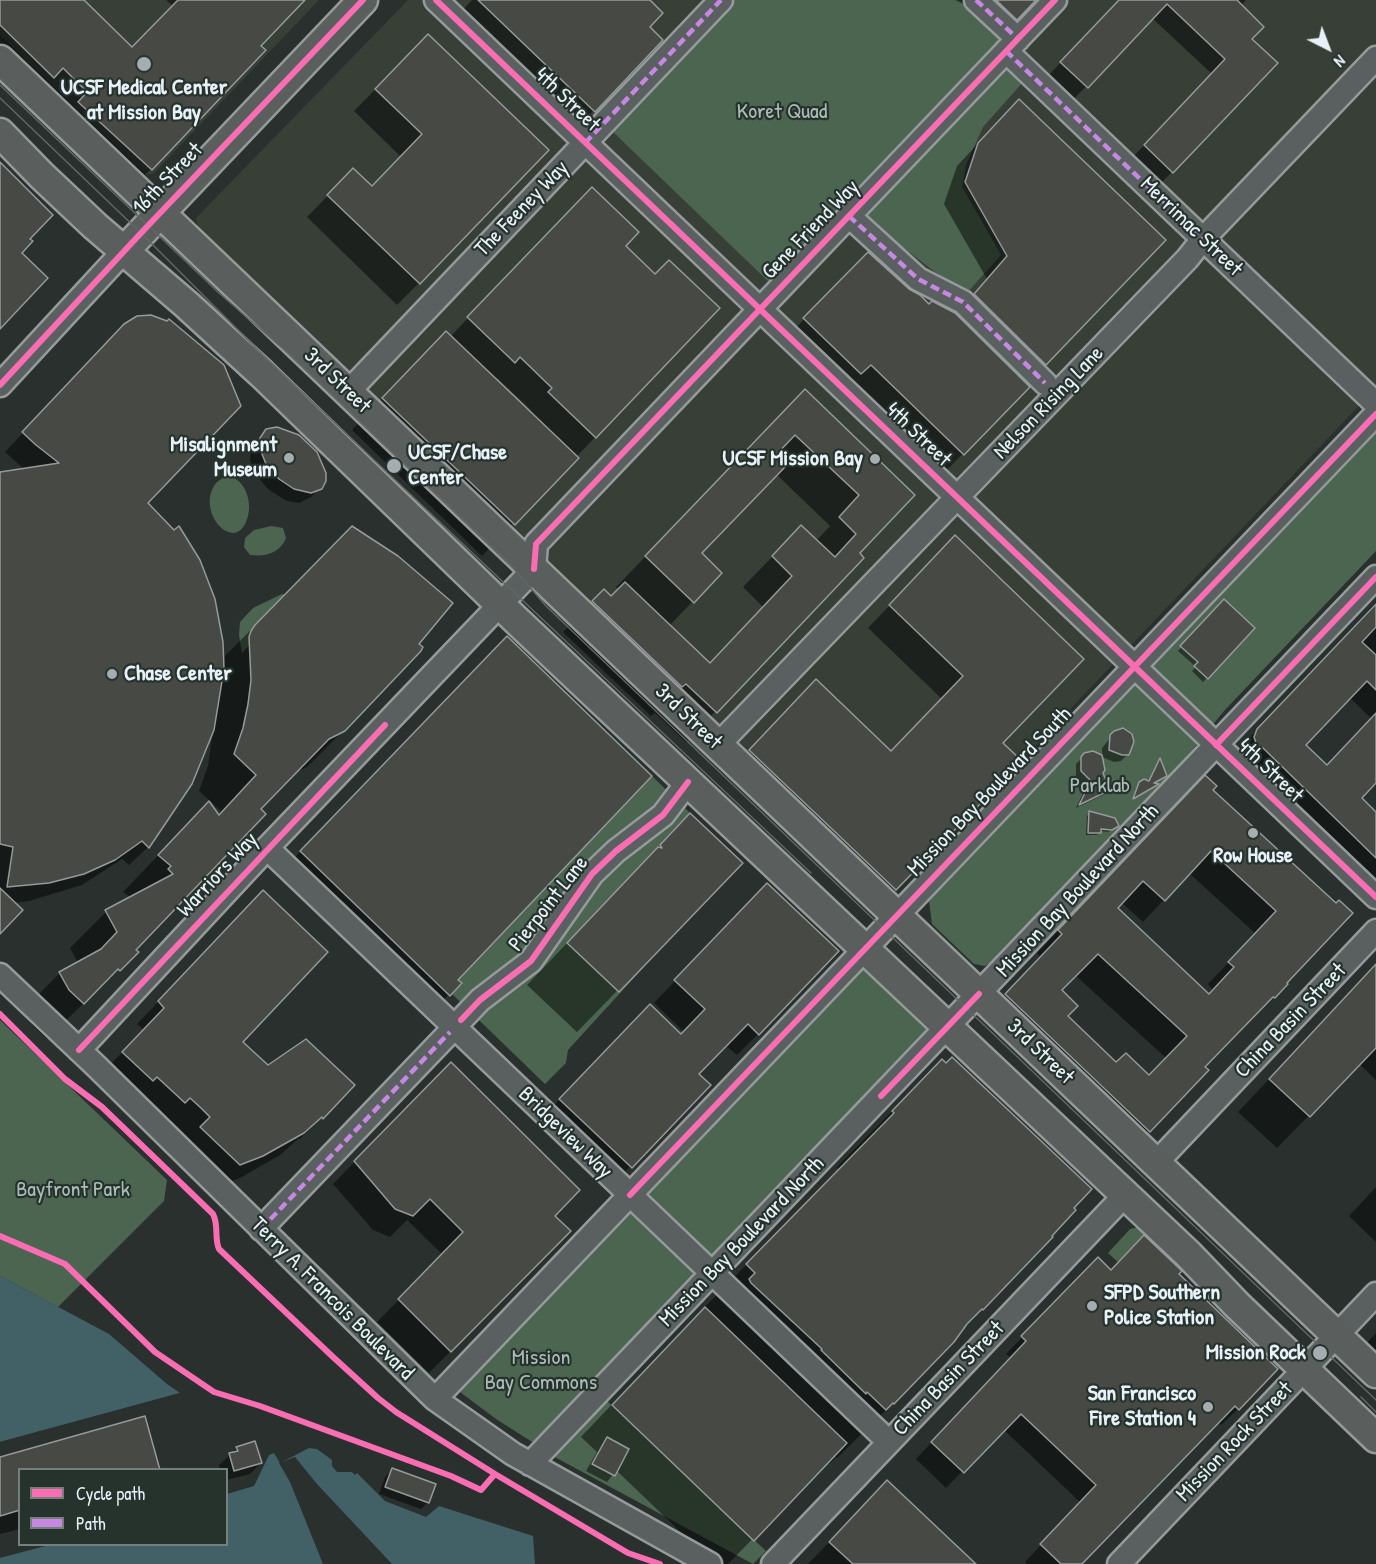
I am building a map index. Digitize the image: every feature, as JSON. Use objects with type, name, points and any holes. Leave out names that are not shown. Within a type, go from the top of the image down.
[{"type":"main road","name":"16th Street","points":[[124,251],[363,0]]},
{"type":"main road","name":"3rd Street","points":[[0,60],[1376,1373]]},
{"type":"main road","name":"3rd Street","points":[[0,133],[42,176],[262,374],[864,950],[1125,1195],[1376,1438]]},
{"type":"street","name":"4th Street","points":[[436,0],[1376,897]]},
{"type":"street","name":"The Feeney Way","points":[[348,392],[721,0]]},
{"type":"street","name":"Merrimac Street","points":[[976,0],[1012,45],[1203,239],[1376,404]]},
{"type":"street","name":"Gene Friend Way","points":[[534,569],[536,544],[1055,0]]},
{"type":"street","name":"Nelson Rising Lane","points":[[718,745],[1187,259],[1203,239],[1376,58]]},
{"type":"street","points":[[849,216],[918,279],[963,302],[1045,383]]},
{"type":"street","name":"16th Street","points":[[1,382],[124,251]]},
{"type":"street","name":"Mission Bay Boulevard South","points":[[435,1399],[1376,414]]},
{"type":"street","name":"Warriors Way","points":[[79,1050],[267,848],[534,569]]},
{"type":"street","name":"Mission Bay Boulevard North","points":[[530,1464],[1376,578]]},
{"type":"street","name":"Pierpoint Lane","points":[[261,1229],[480,1000],[531,961],[592,874],[616,851],[663,815],[688,782]]},
{"type":"street","name":"Bridgeview Way","points":[[267,848],[889,1442]]},
{"type":"street","name":"China Basin Street","points":[[1156,1162],[1376,932]]},
{"type":"street","name":"Terry A. Francois Boulevard","points":[[0,975],[435,1399],[493,1441],[530,1464],[710,1564]]},
{"type":"street","name":"China Basin Street","points":[[773,1564],[1125,1195]]},
{"type":"street","name":"Mission Rock Street","points":[[1119,1564],[1376,1294]]},
{"type":"shaded area","name":"UCSF Medical Center at Mission Bay","points":[[0,0],[319,0],[153,174],[145,174],[0,35]]},
{"type":"shaded area","name":"UCSF Mission Bay","points":[[408,0],[1376,0],[1376,388],[896,892],[517,530],[199,232],[196,218]]},
{"type":"green space","name":"Koret Quad","points":[[735,0],[960,0],[1003,41],[771,284],[611,130]]},
{"type":"green space","points":[[1007,64],[1024,81],[983,127],[966,165],[962,187],[1001,255],[965,295],[862,216]]},
{"type":"green space","name":"Parklab","points":[[1376,433],[1376,551],[1224,711],[1181,764],[996,959],[985,966],[974,964],[932,924],[929,901]]},
{"type":"green space","points":[[230,476],[241,484],[249,503],[248,518],[245,524],[239,531],[233,533],[226,531],[214,519],[210,500],[215,485]]},
{"type":"green space","points":[[271,526],[283,528],[286,538],[283,543],[272,553],[250,555],[244,547],[245,538],[254,530]]},
{"type":"green space","points":[[282,594],[295,597],[242,653],[239,635],[240,622],[253,608]]},
{"type":"green space","points":[[652,776],[690,813],[591,918],[643,968],[568,1050],[566,1063],[545,1084],[452,994],[462,984],[458,980]]},
{"type":"green space","name":"Mission Bay Commons","points":[[864,962],[934,1028],[537,1445],[496,1419],[456,1389]]},
{"type":"green space","name":"Bayfront Park","points":[[0,1020],[167,1180],[164,1201],[58,1307],[0,1276]]},
{"type":"green space","points":[[1139,1227],[1145,1234],[1118,1262],[1108,1253],[1130,1229]]},
{"type":"green space","points":[[605,1399],[766,1551],[753,1564],[551,1455]]},
{"type":"water","points":[[0,1276],[109,1334],[180,1393],[0,1442]]},
{"type":"water","points":[[309,1448],[317,1449],[332,1460],[332,1466],[337,1472],[352,1472],[355,1475],[357,1473],[385,1501],[426,1517],[439,1506],[533,1536],[535,1564],[0,1564],[0,1558],[45,1546],[228,1546],[228,1494],[254,1486],[269,1455],[274,1453],[280,1463]]},
{"type":"pier","points":[[183,1394],[0,1445],[0,1442]]},
{"type":"pier","points":[[295,1457],[317,1484],[392,1564],[323,1564],[290,1482],[279,1463]]},
{"type":"building","name":"UCSF Medical Center at Mission Bay","points":[[0,0],[84,0],[132,47],[178,0],[305,0],[261,46],[266,50],[152,170],[78,102],[87,92],[63,68],[54,78],[0,25]]},
{"type":"building","points":[[478,0],[650,0],[663,13],[650,27],[663,40],[595,112]]},
{"type":"building","points":[[996,0],[1036,0],[1017,20]]},
{"type":"building","points":[[1119,0],[1237,0],[1264,27],[1252,39],[1278,63],[1173,173],[1144,145],[1225,59],[1167,4],[1088,88],[1060,62]]},
{"type":"building","points":[[428,34],[549,150],[420,284],[327,195],[353,168],[372,186],[422,134],[375,89]]},
{"type":"building","points":[[1019,99],[1166,240],[1046,365],[974,294],[1007,256],[965,182],[978,143]]},
{"type":"building","points":[[0,162],[53,215],[30,239],[33,241],[22,253],[48,278],[0,329]]},
{"type":"building","points":[[592,187],[639,232],[626,246],[655,274],[669,260],[720,308],[596,438],[548,392],[552,388],[520,357],[515,363],[467,317]]},
{"type":"building","points":[[868,252],[929,304],[932,301],[955,313],[1030,387],[964,455],[871,365],[861,374],[803,318]]},
{"type":"building","name":"Chase Center","points":[[151,315],[167,321],[169,319],[224,365],[241,406],[148,503],[174,530],[179,526],[200,560],[215,599],[223,642],[224,669],[214,730],[192,784],[149,848],[142,841],[115,860],[84,874],[49,883],[7,887],[13,847],[0,844],[0,472],[59,463],[22,432],[124,324],[137,316]]},
{"type":"building","points":[[446,331],[579,458],[515,525],[382,398]]},
{"type":"building","points":[[805,389],[915,495],[860,553],[864,558],[717,713],[686,684],[682,687],[592,601],[604,589],[611,596],[625,582],[710,663],[792,576],[772,556],[801,525],[835,557],[856,534],[839,517],[859,495],[795,435],[775,456],[786,466],[702,553],[722,573],[694,603],[645,556]]},
{"type":"building","points":[[277,427],[299,435],[317,452],[326,473],[326,481],[322,489],[311,493],[294,489],[279,479],[266,464],[260,449],[260,438],[266,429]]},
{"type":"building","points":[[352,526],[398,556],[453,603],[419,644],[423,647],[421,651],[345,731],[329,739],[261,809],[266,814],[136,950],[139,952],[120,971],[118,969],[84,1004],[69,990],[59,972],[101,949],[117,932],[105,910],[173,874],[168,869],[171,866],[158,855],[209,801],[219,815],[256,775],[234,754],[248,704],[251,680],[249,637],[251,631]]},
{"type":"building","points":[[955,535],[1084,659],[1003,743],[1022,761],[896,890],[749,750],[816,679],[891,751],[963,676],[889,605]]},
{"type":"building","points":[[1224,599],[1255,628],[1208,679],[1194,666],[1198,662],[1180,646]]},
{"type":"building","points":[[1376,604],[1376,627],[1362,642],[1376,655],[1376,690],[1367,681],[1306,745],[1327,765],[1376,713],[1376,783],[1362,798],[1376,812],[1376,858],[1263,748],[1257,746],[1254,737],[1257,729]]},
{"type":"building","points":[[507,636],[652,776],[458,980],[462,983],[450,996],[300,851]]},
{"type":"building","points":[[1123,728],[1132,734],[1134,742],[1129,755],[1109,750],[1110,735]]},
{"type":"building","points":[[1093,751],[1102,755],[1105,770],[1103,773],[1110,790],[1079,805],[1091,781],[1081,771],[1081,757],[1084,753]]},
{"type":"building","points":[[1160,758],[1167,776],[1154,783],[1159,784],[1133,799],[1139,782],[1144,779],[1149,781]]},
{"type":"building","points":[[1205,775],[1217,786],[1213,790],[1336,903],[1339,900],[1353,913],[1275,998],[1273,997],[1205,1067],[1209,1070],[1150,1132],[1005,994],[1062,934],[1058,930]],"holes":[[[1211,851],[1276,911],[1228,962],[1234,967],[1209,994],[1118,908],[1143,881],[1165,901]],[[1098,954],[1187,1036],[1149,1075],[1126,1053],[1116,1062],[1068,1016],[1078,1006],[1062,990]]]},
{"type":"building","points":[[1089,811],[1115,818],[1119,826],[1112,830],[1101,829],[1101,833],[1088,833]]},
{"type":"building","points":[[690,813],[743,863],[619,992],[567,943],[658,847],[662,848],[660,845]]},
{"type":"building","points":[[767,883],[839,951],[759,1035],[748,1024],[699,1074],[711,1085],[632,1168],[559,1099],[650,1004],[681,1034],[705,1009],[674,980]]},
{"type":"building","points":[[0,888],[23,910],[0,934]]},
{"type":"building","points":[[263,890],[328,952],[243,1042],[268,1065],[306,1039],[355,1085],[323,1119],[322,1117],[304,1133],[263,1156],[240,1165],[200,1127],[210,1117],[201,1108],[190,1098],[185,1103],[157,1077],[153,1081],[122,1052],[164,1008],[158,1001]]},
{"type":"building","points":[[1376,964],[1376,1048],[1310,1117],[1269,1079]]},
{"type":"building","points":[[952,1057],[1092,1189],[1074,1208],[1076,1210],[1053,1237],[886,1410],[867,1392],[866,1394],[822,1349],[751,1283],[749,1279],[755,1273],[746,1264],[894,1113],[892,1111],[942,1059],[946,1063]]},
{"type":"building","points":[[451,1062],[580,1190],[555,1216],[571,1231],[451,1352],[398,1299],[463,1232],[430,1199],[413,1216],[395,1209],[354,1161]]},
{"type":"building","points":[[1144,1235],[1182,1271],[1179,1274],[1278,1369],[1239,1410],[1235,1406],[1082,1564],[1061,1564],[1040,1544],[1096,1485],[1021,1414],[964,1473],[931,1442],[1026,1341],[1021,1336],[1098,1257],[1111,1270]]},
{"type":"building","points":[[705,1307],[847,1443],[754,1541],[612,1405]]},
{"type":"building","points":[[145,1416],[159,1468],[18,1468],[18,1511],[0,1516],[0,1457]]},
{"type":"building","points":[[607,1437],[629,1449],[615,1476],[592,1464]]},
{"type":"building","points":[[255,1441],[262,1463],[234,1471],[229,1453],[238,1451],[236,1447]]},
{"type":"building","points":[[392,1468],[436,1484],[429,1503],[385,1487]]},
{"type":"building","points":[[887,1480],[976,1564],[853,1564],[829,1542]]},
{"type":"tram line","points":[[0,85],[509,563],[546,606],[1376,1400]]},
{"type":"tram line","points":[[0,98],[141,233],[265,357],[811,873]]},
{"type":"tram line","points":[[1361,1397],[1376,1412]]},
{"type":"marked path","points":[[585,143],[721,0]]},
{"type":"marked path","points":[[976,0],[1018,39]]},
{"type":"marked path","points":[[1006,51],[1203,239]]},
{"type":"marked path","points":[[849,216],[918,279],[963,302],[1045,383]]},
{"type":"marked path","points":[[261,1229],[450,1032]]},
{"type":"cycle path","points":[[0,385],[363,0]]},
{"type":"cycle path","points":[[436,0],[1376,897]]},
{"type":"cycle path","points":[[534,569],[536,544],[1055,0]]},
{"type":"cycle path","points":[[630,1195],[1376,414]]},
{"type":"cycle path","points":[[1216,745],[1376,577]]},
{"type":"cycle path","points":[[79,1050],[385,725]]},
{"type":"cycle path","points":[[461,1020],[480,1000],[531,961],[592,874],[616,851],[663,815],[688,782]]},
{"type":"cycle path","points":[[881,1096],[979,994]]},
{"type":"cycle path","points":[[0,1014],[65,1079],[102,1107],[213,1214],[219,1249],[378,1398],[396,1412],[495,1474],[628,1553],[660,1564]]},
{"type":"cycle path","points":[[0,1236],[65,1264],[155,1352],[214,1392],[260,1406],[451,1476],[481,1490],[495,1474]]},
{"type":"place","name":"UCSF Medical Center at Mission Bay","points":[[144,64]]},
{"type":"place","name":"Misalignment Museum","points":[[289,458]]},
{"type":"place","name":"UCSF Mission Bay","points":[[875,459]]},
{"type":"place","name":"UCSF/Chase Center","points":[[394,466]]},
{"type":"place","name":"Chase Center","points":[[112,674]]},
{"type":"place","name":"Row House","points":[[1253,833]]},
{"type":"place","name":"SFPD Southern Police Station","points":[[1092,1306]]},
{"type":"place","name":"Mission Rock","points":[[1320,1353]]},
{"type":"place","name":"San Francisco Fire Station 4","points":[[1208,1407]]}]
